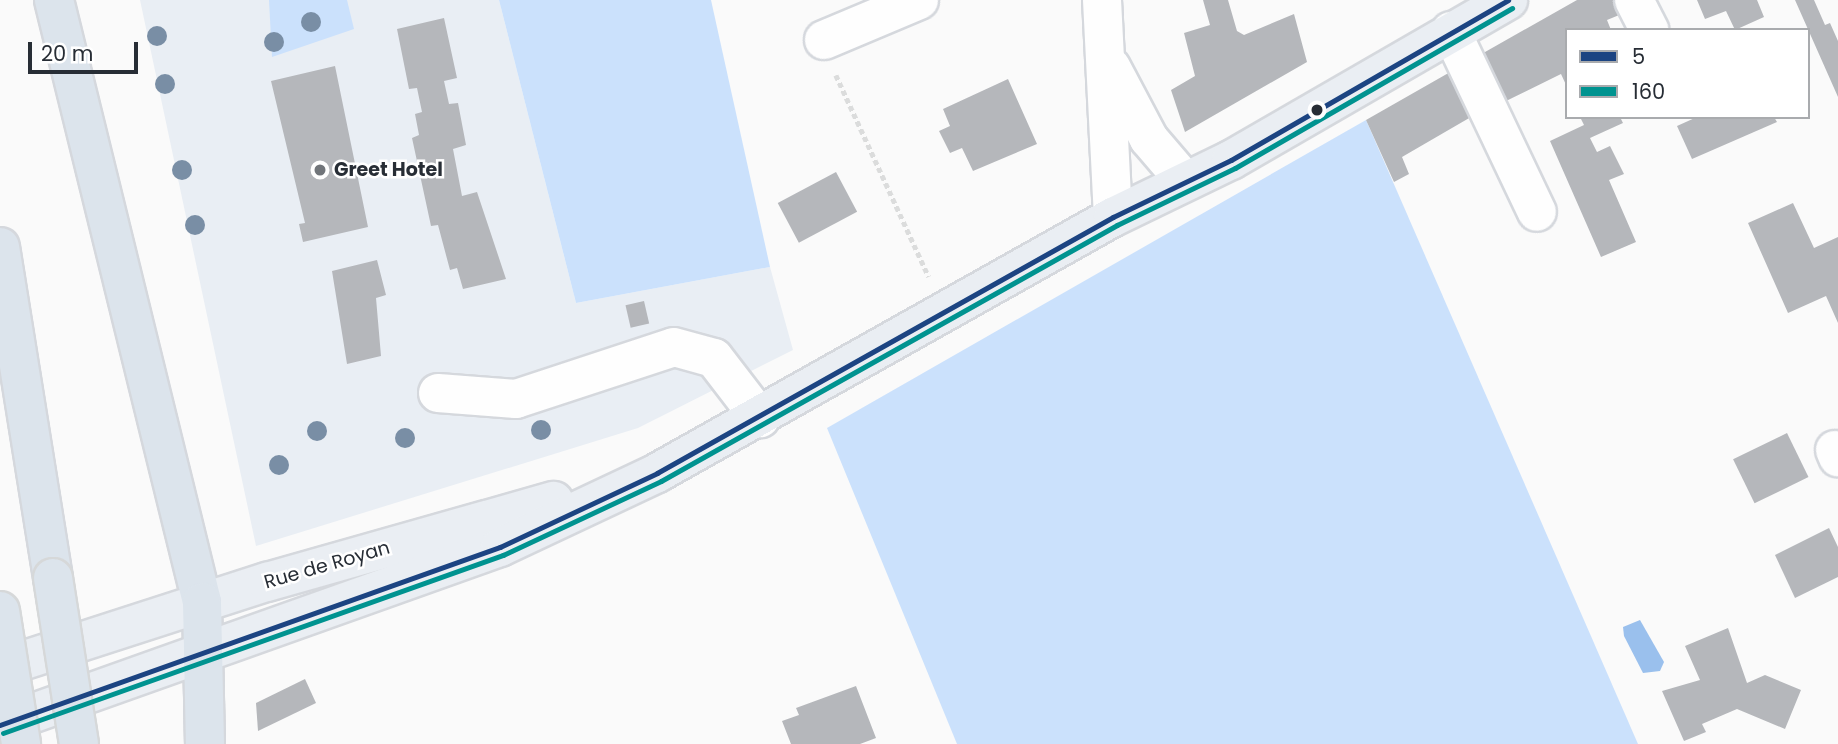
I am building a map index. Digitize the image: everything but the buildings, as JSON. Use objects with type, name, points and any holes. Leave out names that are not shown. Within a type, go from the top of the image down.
[{"type":"highway","points":[[54,0],[202,602],[205,744]]},
{"type":"highway","points":[[0,247],[79,744]]},
{"type":"highway","points":[[0,611],[21,744]]},
{"type":"main road","name":"Rue de Royan","points":[[0,725],[500,547],[657,472],[945,316],[1113,217],[1185,181],[1508,0]]},
{"type":"main road","name":"Rue de Royan","points":[[0,668],[202,602],[657,472]]},
{"type":"street","points":[[824,40],[919,0]]},
{"type":"street","points":[[1102,0],[1110,65],[1107,160],[1113,217]]},
{"type":"street","points":[[1634,0],[1648,28]]},
{"type":"street","points":[[1451,32],[1537,212]]},
{"type":"street","points":[[1110,65],[1149,139],[1185,181]]},
{"type":"street","points":[[438,393],[516,399],[674,347],[714,358],[760,418]]},
{"type":"path","points":[[824,40],[945,316]]},
{"type":"shaded area","points":[[140,0],[499,0],[576,303],[770,267],[793,350],[638,428],[256,546]]},
{"type":"shaded area","points":[[269,0],[347,0],[354,29],[272,57]]},
{"type":"shaded area","points":[[499,0],[711,0],[770,267],[576,303]]},
{"type":"shaded area","points":[[1366,120],[1638,744],[957,744],[827,428]]},
{"type":"water","points":[[1640,620],[1664,662],[1660,671],[1643,673],[1624,636],[1623,627]]},
{"type":"transit line","name":"5","points":[[0,725],[500,547],[657,473],[1113,217],[1231,160],[1508,0]]},
{"type":"transit line","name":"160","points":[[3,733],[503,555],[661,481],[1117,225],[1235,168],[1512,8]]},
{"type":"place","name":"Greet Hotel","points":[[320,170]]}]
